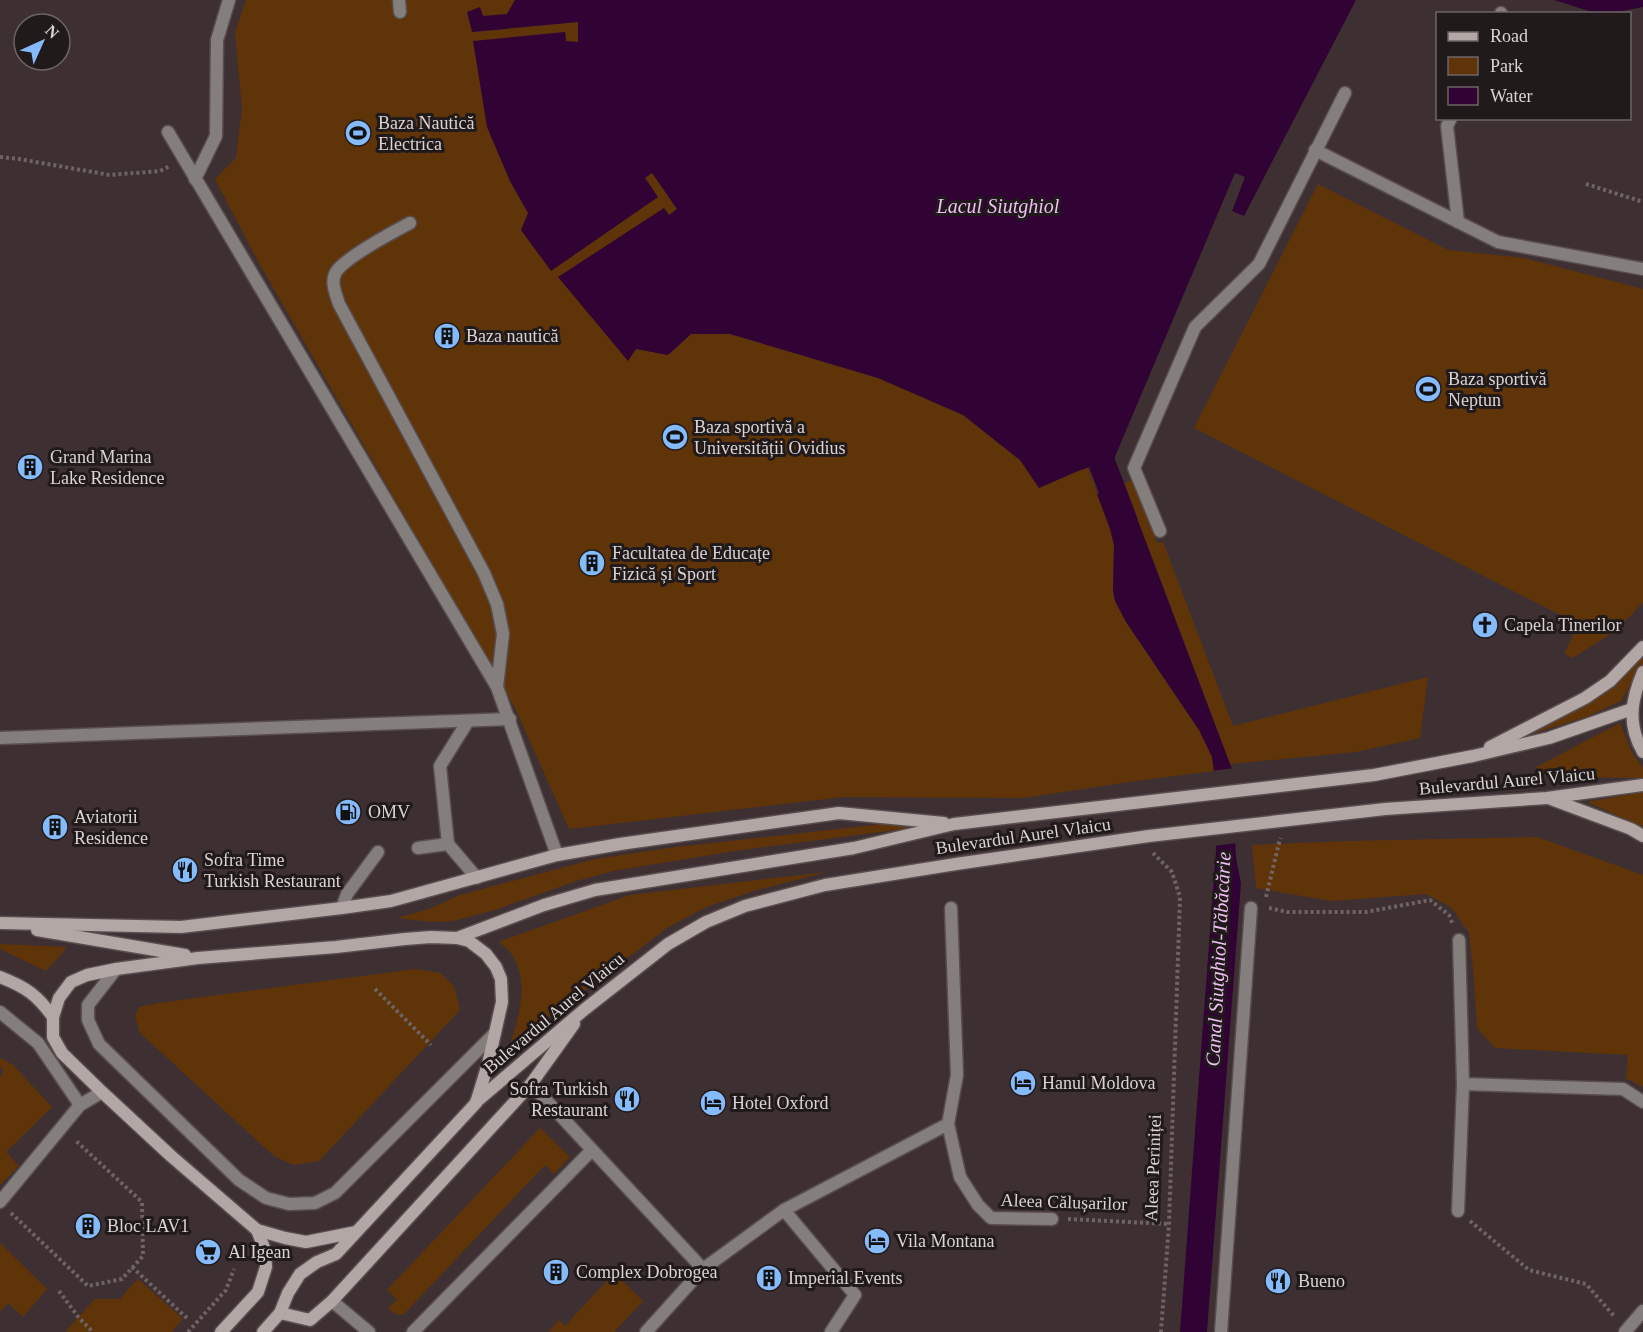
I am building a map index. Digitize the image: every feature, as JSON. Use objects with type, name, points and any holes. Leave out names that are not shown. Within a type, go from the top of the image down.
[{"type":"main road","points":[[1473,756],[1585,698],[1610,681],[1643,647]]},
{"type":"main road","points":[[1643,672],[1636,689],[1632,709],[1633,727],[1643,752]]},
{"type":"main road","name":"Bulevardul Aurel Vlaicu","points":[[458,938],[544,905],[595,890],[854,849],[954,824],[1374,775],[1473,756],[1549,738],[1632,709]]},
{"type":"main road","name":"Bulevardul Aurel Vlaicu","points":[[263,1332],[280,1313],[288,1293],[300,1274],[317,1262],[336,1254],[476,1103],[585,1009],[668,944],[706,922],[746,906],[825,885],[1149,836],[1385,809],[1547,798],[1643,785]]},
{"type":"main road","points":[[1547,798],[1632,829],[1643,836]]},
{"type":"main road","points":[[0,924],[181,927],[342,908],[391,901],[557,855],[839,813],[954,824]]},
{"type":"main road","points":[[0,924],[198,958]]},
{"type":"main road","points":[[356,1232],[306,1242],[257,1230],[171,1156],[62,1053],[53,1037],[53,1017],[59,998],[71,982],[87,975],[116,969],[198,958],[431,937],[458,938],[480,948],[496,967],[501,979],[502,1002],[488,1064],[476,1103]]},
{"type":"main road","points":[[0,977],[26,989],[41,1001],[53,1017]]},
{"type":"main road","points":[[280,1313],[310,1320],[332,1301],[531,1084],[585,1009]]},
{"type":"main road","points":[[221,1332],[258,1292],[266,1267],[265,1250],[257,1230]]},
{"type":"street","points":[[195,179],[216,136],[218,40],[229,0]]},
{"type":"street","points":[[1160,531],[1134,468],[1196,327],[1259,264],[1345,93]]},
{"type":"street","points":[[1450,120],[1447,126],[1458,222]]},
{"type":"street","points":[[168,132],[497,687],[557,855]]},
{"type":"street","points":[[1315,150],[1498,242],[1643,269]]},
{"type":"street","points":[[410,223],[350,259],[336,272],[333,285],[339,304],[484,573],[497,604],[503,633],[497,687]]},
{"type":"street","points":[[0,738],[510,719]]},
{"type":"street","points":[[468,720],[440,766],[448,844],[477,878]]},
{"type":"street","points":[[418,848],[448,844]]},
{"type":"street","points":[[342,908],[347,894],[378,852]]},
{"type":"street","name":"Aleea Călușarilor","points":[[951,908],[957,1075],[948,1124],[960,1176],[978,1206],[991,1218],[1052,1219]]},
{"type":"street","points":[[1221,1332],[1251,908]]},
{"type":"street","points":[[1458,1211],[1463,1084],[1460,940]]},
{"type":"street","points":[[116,969],[88,1005],[88,1020],[99,1044],[239,1180],[266,1198],[289,1203],[315,1203],[335,1193],[495,1033]]},
{"type":"street","points":[[0,1012],[38,1042],[81,1105]]},
{"type":"street","points":[[531,1084],[703,1269]]},
{"type":"street","points":[[1463,1084],[1623,1089],[1643,1102]]},
{"type":"street","points":[[4,1206],[61,1128],[81,1105],[102,1092]]},
{"type":"street","points":[[646,1332],[703,1269],[784,1210],[948,1124]]},
{"type":"street","points":[[413,1332],[592,1150]]},
{"type":"street","points":[[784,1210],[855,1294],[831,1332]]},
{"type":"street","points":[[332,1301],[369,1332]]},
{"type":"street","points":[[1626,1331],[1643,1311]]},
{"type":"path","points":[[0,158],[19,159],[110,176],[160,171],[184,160]]},
{"type":"path","points":[[1586,184],[1643,202]]},
{"type":"path","points":[[1279,843],[1264,907],[1288,912],[1366,912],[1430,900],[1449,915],[1460,940]]},
{"type":"path","name":"Aleea Periniței","points":[[1150,850],[1172,872],[1180,897],[1169,1224],[1161,1332]]},
{"type":"path","points":[[375,988],[431,1045]]},
{"type":"path","points":[[4,1206],[88,1286],[122,1279],[142,1256],[142,1202],[61,1128]]},
{"type":"path","points":[[1458,1211],[1529,1270],[1586,1284],[1626,1331]]},
{"type":"path","name":"Aleea Călușarilor","points":[[1052,1219],[1169,1224]]},
{"type":"path","points":[[132,1267],[189,1320]]},
{"type":"path","points":[[188,1332],[226,1290],[234,1269]]},
{"type":"path","points":[[59,1291],[79,1318],[93,1332]]},
{"type":"green space","points":[[246,0],[515,0],[507,14],[483,16],[472,32],[578,22],[578,42],[566,42],[565,32],[487,127],[510,181],[528,213],[550,270],[657,197],[645,178],[653,173],[677,210],[669,215],[663,208],[628,361],[636,349],[668,355],[691,334],[730,334],[878,378],[963,415],[1020,460],[1039,488],[1088,468],[1114,545],[1113,591],[1115,601],[1126,622],[1199,730],[1212,756],[1214,771],[1023,798],[843,797],[569,829],[516,710],[259,263],[215,179],[236,158],[242,110],[235,32]]},
{"type":"green space","name":"Baza sportivă Neptun","points":[[1318,184],[1448,250],[1524,258],[1643,289],[1643,602],[1618,629],[1573,658],[1564,654],[1578,624],[1194,428]]},
{"type":"green space","points":[[1133,479],[1157,543],[1163,542],[1233,726],[1428,677],[1420,738],[1356,752],[1230,764],[1124,484]]},
{"type":"green space","points":[[1643,654],[1643,664],[1621,701],[1586,717],[1519,738]]},
{"type":"green space","points":[[1620,723],[1632,753],[1643,768],[1643,778],[1572,777],[1538,770],[1536,767]]},
{"type":"green space","points":[[1643,792],[1643,827],[1587,802]]},
{"type":"green space","points":[[883,824],[920,825],[741,850],[613,871],[576,881],[495,910],[453,921],[432,922],[397,918],[429,909],[460,895],[595,859],[676,847]]},
{"type":"green space","points":[[1537,837],[1643,875],[1643,1087],[1626,1078],[1628,1055],[1495,1048],[1477,1028],[1469,933],[1451,907],[1426,894],[1331,901],[1256,888],[1252,845]]},
{"type":"green space","points":[[827,872],[757,890],[706,907],[667,928],[509,1048],[520,1006],[521,977],[510,952],[498,942],[630,895]]},
{"type":"green space","points":[[0,944],[65,947],[66,949],[46,971],[0,949]]},
{"type":"green space","points":[[416,969],[440,973],[454,986],[460,1010],[319,1161],[293,1165],[274,1156],[140,1033],[135,1016],[139,1007],[158,1003]]},
{"type":"green space","points":[[0,1058],[13,1065],[52,1107],[6,1152],[19,1166],[0,1185],[0,1077],[4,1071],[0,1067]]},
{"type":"green space","points":[[540,1128],[570,1157],[554,1174],[545,1165],[403,1315],[395,1314],[388,1309],[397,1299],[387,1290]]},
{"type":"green space","points":[[0,1243],[47,1289],[23,1317],[8,1303],[0,1312]]},
{"type":"green space","points":[[614,1273],[643,1301],[614,1332],[548,1332],[559,1320],[565,1326]]},
{"type":"green space","points":[[138,1279],[183,1319],[171,1332],[65,1332],[95,1299],[120,1299]]},
{"type":"water","name":"Lacul Siutghiol","points":[[515,0],[1356,0],[1244,216],[1232,211],[1245,177],[1235,173],[1114,459],[1039,488],[1020,460],[963,415],[878,378],[730,334],[691,334],[668,355],[636,349],[628,361],[558,277],[664,208],[669,215],[677,209],[652,173],[645,178],[658,197],[551,271],[521,230],[528,213],[510,181],[487,127],[473,41],[565,32],[566,41],[578,42],[578,22],[472,32],[467,12],[480,7],[483,16],[507,14]]},
{"type":"water","points":[[1554,0],[1643,0],[1643,7],[1618,12],[1592,12]]},
{"type":"water","points":[[1124,484],[1232,769],[1236,858],[1241,883],[1207,1332],[1180,1332],[1216,851],[1214,771],[1212,757],[1199,730],[1126,622],[1115,601],[1113,591],[1114,545],[1097,494]]},
{"type":"pier","points":[[1235,768],[1238,843],[1213,846],[1211,771]]},
{"type":"waterway","name":"Canal Siutghiol-Tăbăcărie","points":[[1102,463],[1124,521]]},
{"type":"place","name":"Baza Nautică Electrica","points":[[358,133]]},
{"type":"place","name":"Baza nautică","points":[[447,336]]},
{"type":"place","name":"Baza sportivă Neptun","points":[[1428,389]]},
{"type":"place","name":"Baza sportivă a Universității Ovidius","points":[[675,437]]},
{"type":"place","name":"Grand Marina Lake Residence","points":[[30,467]]},
{"type":"place","name":"Facultatea de Educațe Fizică și Sport","points":[[592,563]]},
{"type":"place","name":"Capela Tinerilor","points":[[1485,625]]},
{"type":"place","name":"OMV","points":[[348,812]]},
{"type":"place","name":"Aviatorii Residence","points":[[55,827]]},
{"type":"place","name":"Sofra Time Turkish Restaurant","points":[[185,870]]},
{"type":"place","name":"Hanul Moldova","points":[[1023,1083]]},
{"type":"place","name":"Sofra Turkish Restaurant","points":[[627,1099]]},
{"type":"place","name":"Hotel Oxford","points":[[713,1103]]},
{"type":"place","name":"Bloc LAV1","points":[[88,1226]]},
{"type":"place","name":"Vila Montana","points":[[877,1241]]},
{"type":"place","name":"Al Igean","points":[[208,1252]]},
{"type":"place","name":"Complex Dobrogea","points":[[556,1272]]},
{"type":"place","name":"Imperial Events","points":[[769,1278]]},
{"type":"place","name":"Bueno","points":[[1278,1281]]}]
